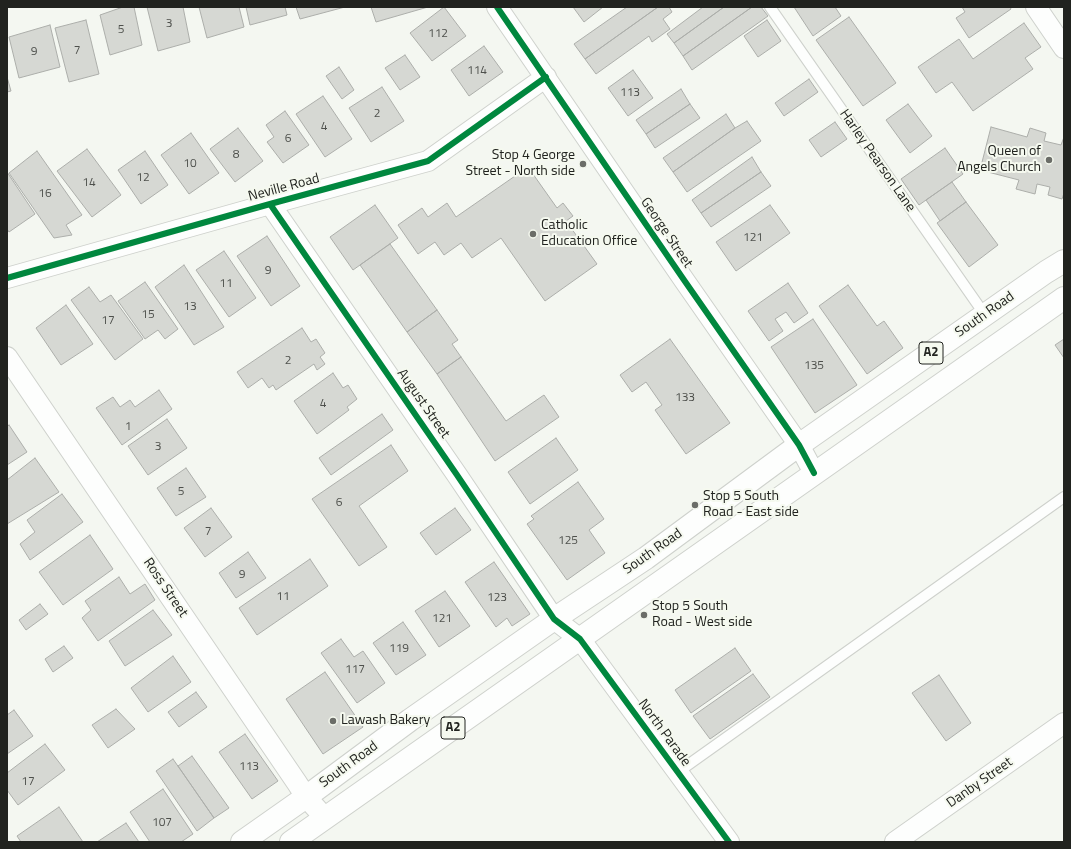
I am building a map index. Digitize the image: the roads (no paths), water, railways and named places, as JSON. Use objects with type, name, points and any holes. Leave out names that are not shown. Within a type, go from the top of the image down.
[{"type":"highway","name":"South Road","points":[[242,842],[410,720],[554,619],[646,558],[799,446],[1064,260]]},
{"type":"highway","name":"South Road","points":[[291,842],[1064,298]]},
{"type":"street","name":"George Street","points":[[497,7],[799,446],[814,473]]},
{"type":"street","points":[[1036,7],[1064,48]]},
{"type":"street","name":"Neville Road","points":[[7,278],[428,161],[546,77]]},
{"type":"street","name":"August Street","points":[[270,204],[457,475],[554,619],[580,639]]},
{"type":"street","name":"Ross Street","points":[[7,357],[306,797],[325,818]]},
{"type":"street","name":"North Parade","points":[[580,639],[729,842]]},
{"type":"street","name":"Danby Street","points":[[895,842],[1064,723]]},
{"type":"lane","name":"Harley Pearson Lane","points":[[770,7],[985,315]]},
{"type":"lane","points":[[678,772],[1064,497]]},
{"type":"place","name":"Queen of Angels Church","points":[[1049,160]]},
{"type":"place","name":"Stop 4 George Street - North side","points":[[583,164]]},
{"type":"place","name":"Catholic Education Office","points":[[533,234]]},
{"type":"place","name":"Stop 5 South Road - East side","points":[[695,505]]},
{"type":"place","name":"Stop 5 South Road - West side","points":[[644,615]]},
{"type":"place","name":"Lawash Bakery","points":[[333,721]]}]
